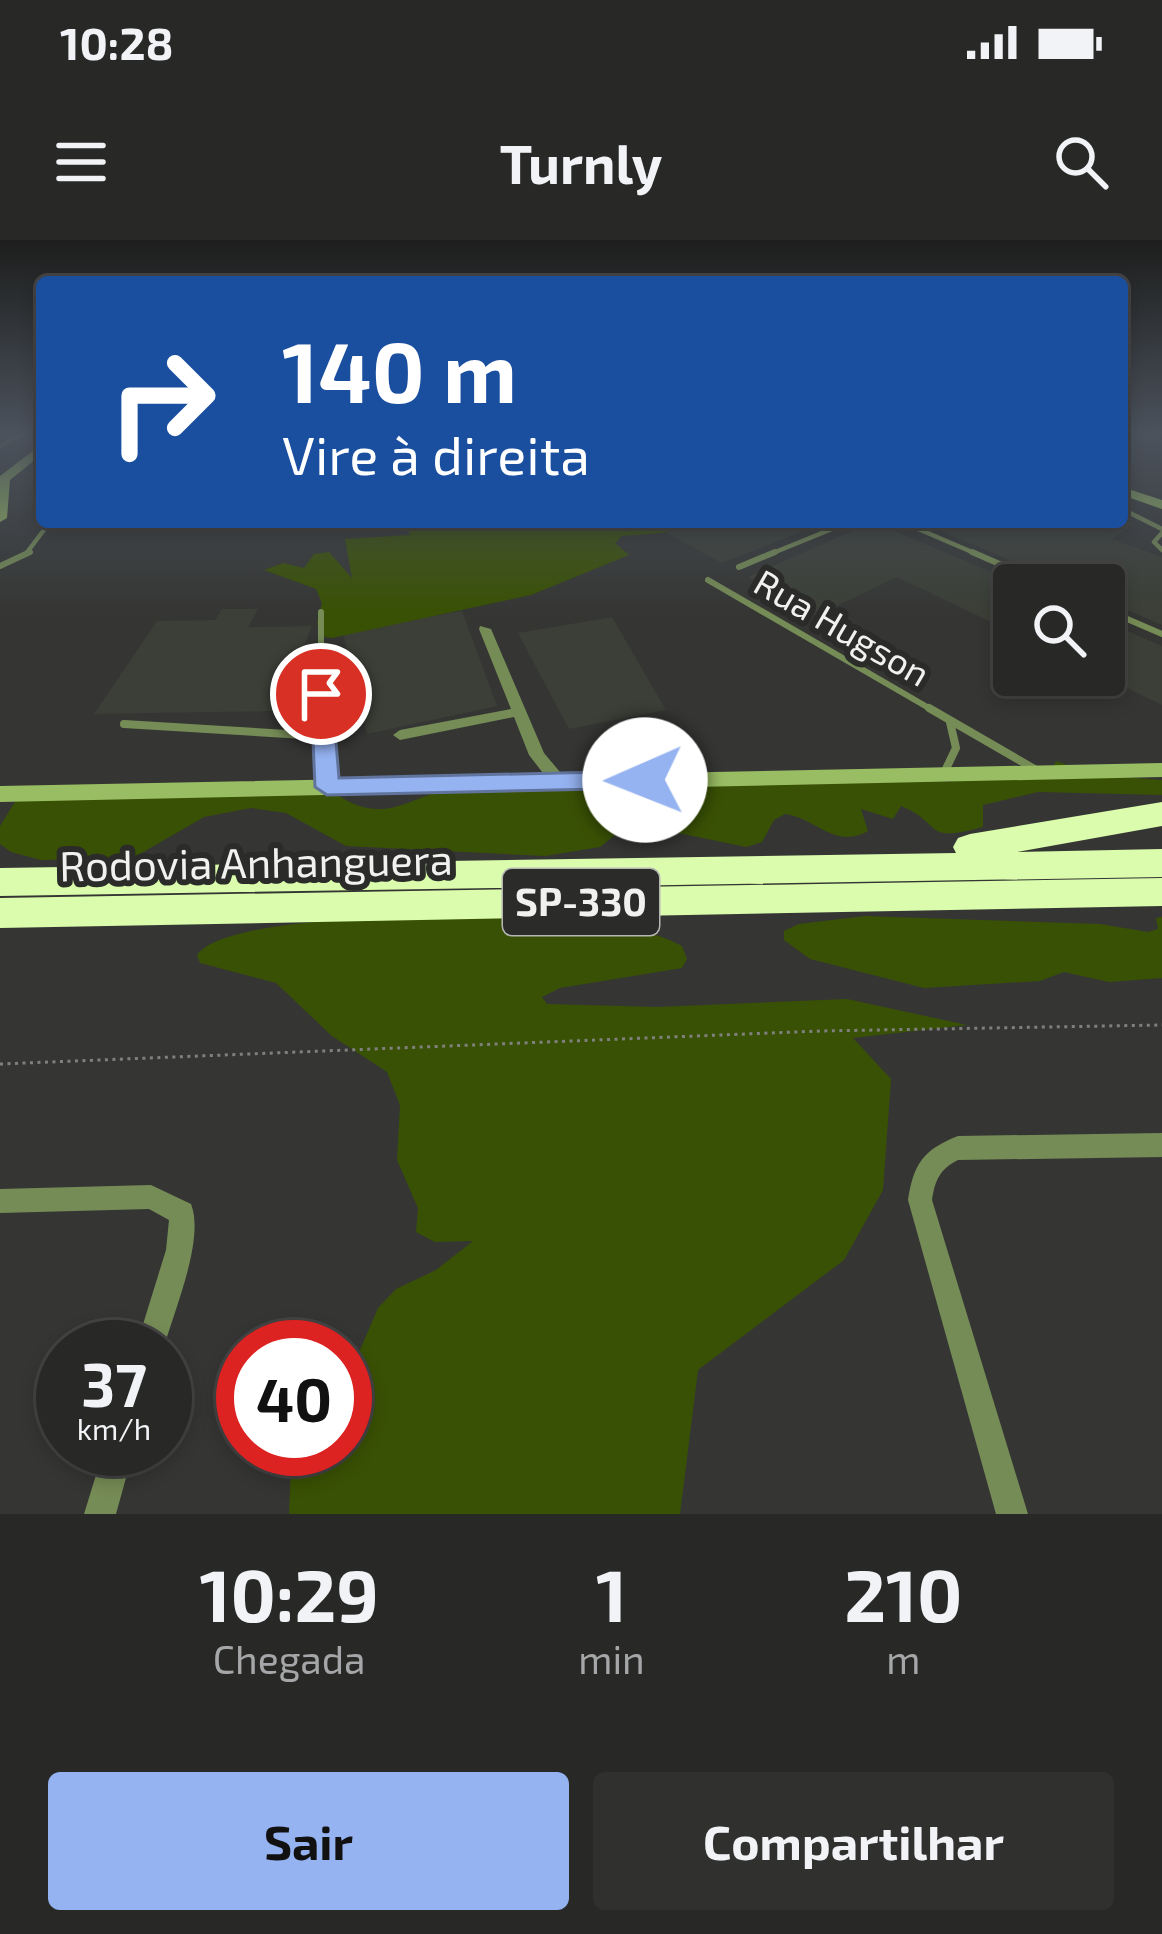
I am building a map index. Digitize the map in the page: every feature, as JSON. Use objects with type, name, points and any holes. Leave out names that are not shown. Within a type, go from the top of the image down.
[{"type":"highway","points":[[916,869],[942,851],[1162,814]]},
{"type":"highway","name":"Rodovia Anhanguera","points":[[0,882],[1162,863]]},
{"type":"highway","name":"Rodovia Anhanguera","points":[[0,913],[1162,892]]},
{"type":"street","points":[[485,629],[536,755],[559,782]]},
{"type":"street","points":[[400,735],[519,712]]},
{"type":"street","points":[[0,794],[1162,770]]},
{"type":"street","points":[[1012,1514],[920,1200],[924,1174],[936,1156],[958,1148],[1162,1145]]},
{"type":"street","points":[[0,1201],[151,1197],[182,1213],[179,1250],[158,1320]]},
{"type":"street","points":[[100,1514],[111,1476]]},
{"type":"lane","points":[[1128,512],[1162,531],[1154,542],[1162,550]]},
{"type":"lane","points":[[0,566],[30,553],[46,528]]},
{"type":"lane","points":[[739,567],[834,528]]},
{"type":"lane","points":[[916,528],[999,564]]},
{"type":"lane","name":"Rua Hugson","points":[[708,580],[1038,771]]},
{"type":"lane","points":[[321,612],[327,787]]},
{"type":"lane","points":[[1125,618],[1162,634]]},
{"type":"lane","name":"Rua Hugson","points":[[944,773],[956,756],[958,738],[950,722]]},
{"type":"lane","points":[[124,724],[322,736]]},
{"type":"path","points":[[0,1064],[820,1031],[1162,1024]]},
{"type":"shaded area","points":[[676,528],[811,528],[722,563],[665,532]]},
{"type":"shaded area","points":[[859,528],[887,528],[993,572],[993,623],[897,577],[816,616],[748,577]]},
{"type":"shaded area","points":[[934,528],[1127,528],[1112,539],[1162,557],[1162,625],[1125,609],[1125,564],[1019,564]]},
{"type":"shaded area","points":[[222,609],[258,609],[248,627],[312,626],[277,711],[94,714],[157,621],[215,620]]},
{"type":"shaded area","points":[[462,611],[497,706],[367,734],[343,632]]},
{"type":"shaded area","points":[[612,617],[666,710],[569,729],[518,633]]},
{"type":"shaded area","points":[[1125,630],[1162,646],[1162,705],[1125,687]]},
{"type":"green space","points":[[407,528],[682,528],[622,536],[615,543],[629,555],[531,595],[332,638],[325,637],[317,624],[322,603],[316,589],[264,570],[283,563],[304,568],[314,554],[329,552],[352,578],[345,539],[410,535]]},
{"type":"green space","points":[[1056,761],[1095,775],[1162,780],[1162,795],[1038,792],[983,805],[983,827],[950,833],[935,830],[901,806],[893,819],[861,809],[868,831],[845,837],[785,814],[774,820],[762,842],[746,847],[630,823],[600,847],[545,856],[346,846],[286,813],[251,808],[204,817],[133,858],[41,860],[0,844],[0,826],[18,797],[329,789],[350,802],[384,809],[467,786],[633,780],[947,782],[1051,772]]},
{"type":"green space","points":[[865,916],[1100,924],[1148,932],[1158,929],[1156,918],[1162,917],[1162,978],[1109,982],[1064,972],[1040,981],[924,988],[810,959],[784,940],[784,931],[799,924]]},
{"type":"green space","points":[[381,918],[588,921],[660,937],[682,946],[687,959],[682,968],[560,988],[542,997],[547,1004],[657,1007],[847,999],[967,1025],[853,1038],[891,1079],[883,1190],[844,1260],[698,1370],[680,1514],[289,1514],[291,1476],[372,1476],[372,1322],[378,1308],[396,1289],[436,1270],[473,1241],[435,1242],[416,1232],[418,1208],[397,1160],[400,1105],[387,1072],[332,1036],[276,983],[200,963],[197,955],[216,942],[248,932]]},
{"type":"route","points":[[321,694],[327,787],[645,780]]}]
